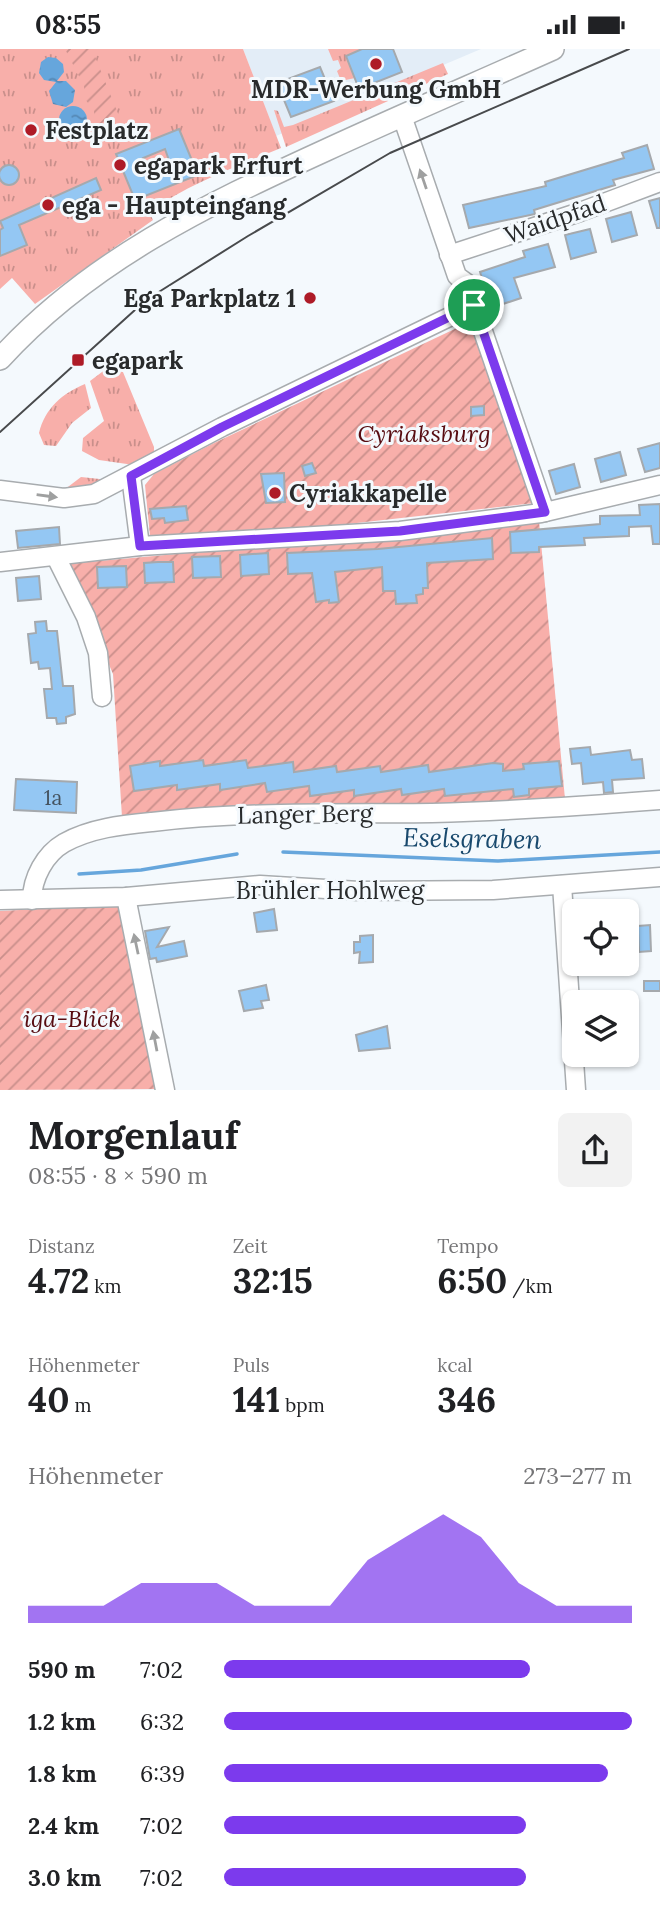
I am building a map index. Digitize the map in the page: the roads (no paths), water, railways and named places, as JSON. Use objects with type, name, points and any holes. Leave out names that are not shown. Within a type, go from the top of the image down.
[{"type":"main road","points":[[0,359],[21,336],[67,296],[164,229],[214,202],[553,49]]},
{"type":"street","points":[[402,116],[457,276],[468,284],[545,512]]},
{"type":"street","name":"Waidpfad","points":[[449,255],[660,182]]},
{"type":"street","points":[[0,490],[77,498],[94,494],[222,427],[474,305]]},
{"type":"street","points":[[131,476],[140,546]]},
{"type":"street","points":[[0,562],[140,546],[400,531],[545,512],[660,485]]},
{"type":"street","points":[[56,557],[86,617],[98,653],[102,697]]},
{"type":"street","name":"Langer Berg","points":[[32,900],[32,888],[45,859],[63,843],[88,832],[118,826],[188,818],[435,813],[660,800]]},
{"type":"street","name":"Brühler Hohlweg","points":[[0,900],[126,898],[260,885],[359,891],[493,890],[660,877]]},
{"type":"street","points":[[562,885],[576,1090]]},
{"type":"street","points":[[126,898],[165,1090]]},
{"type":"water","points":[[48,57],[56,58],[63,64],[64,72],[57,81],[66,81],[75,90],[73,102],[66,107],[53,104],[49,91],[56,82],[44,80],[39,73],[41,62]]},
{"type":"water","points":[[73,106],[83,110],[87,120],[83,130],[73,134],[63,130],[59,120],[63,110]]},
{"type":"waterway","name":"Eselsgraben","points":[[283,852],[498,861],[660,852]]},
{"type":"waterway","name":"Eselsgraben","points":[[79,874],[141,870],[237,854]]},
{"type":"tram line","points":[[0,432],[146,300],[248,236],[390,153],[629,49]]},
{"type":"place","name":"MDR-Werbung GmbH","points":[[376,64]]},
{"type":"place","name":"Festplatz","points":[[31,130]]},
{"type":"place","name":"egapark Erfurt","points":[[120,165]]},
{"type":"place","name":"ega - Haupteingang","points":[[48,205]]},
{"type":"place","name":"Ega Parkplatz 1","points":[[310,298]]},
{"type":"place","name":"egapark","points":[[78,360]]},
{"type":"place","name":"Cyriakkapelle","points":[[275,493]]},
{"type":"park label","name":"Cyriaksburg","points":[[424,433]]},
{"type":"park label","name":"iga-Blick","points":[[72,1018]]}]
